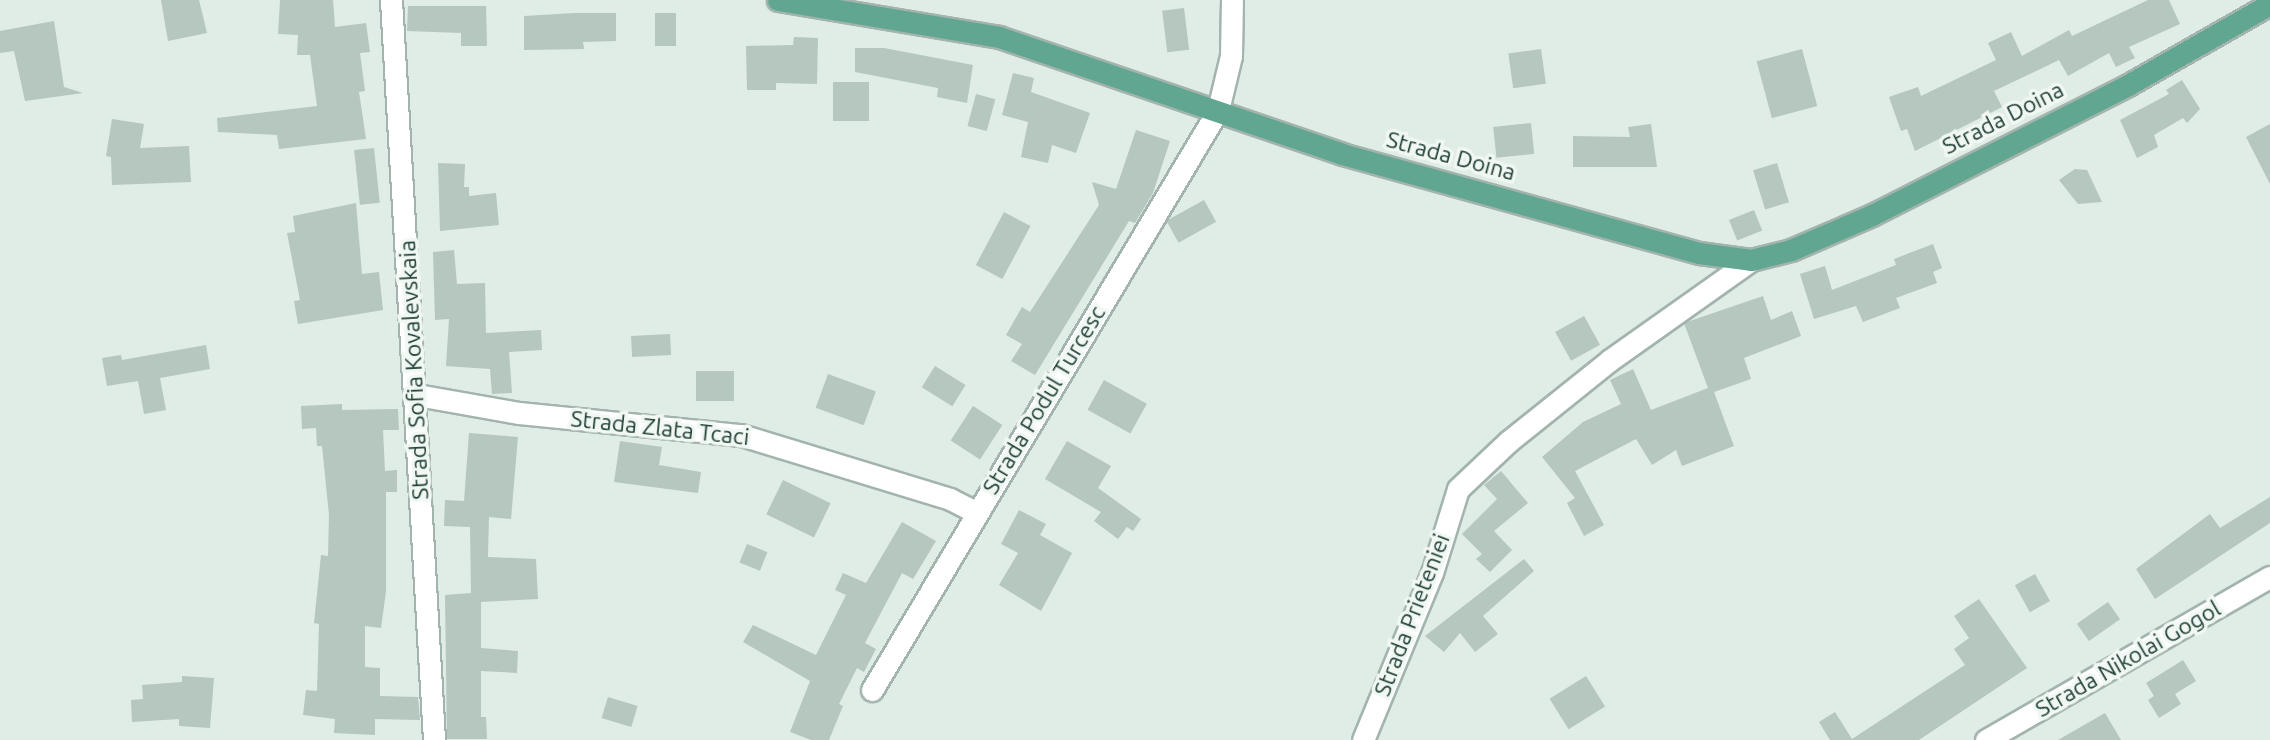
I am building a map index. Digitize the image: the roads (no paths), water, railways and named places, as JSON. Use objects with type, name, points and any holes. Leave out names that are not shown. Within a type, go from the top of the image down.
[{"type":"main road","name":"Strada Doina","points":[[778,0],[999,37],[1342,154],[1699,253],[1751,260],[1791,250],[1872,215],[2128,85],[2270,4]]},
{"type":"street","name":"Strada Sofia Kovalevskaia","points":[[391,0],[434,740]]},
{"type":"street","points":[[1218,110],[1231,56],[1232,0]]},
{"type":"street","name":"Strada Podul Turcesc","points":[[872,690],[1218,110]]},
{"type":"street","name":"Strada Doina","points":[[1458,489],[1508,441],[1610,360],[1751,260]]},
{"type":"street","name":"Strada Zlata Tcaci","points":[[416,395],[519,413],[741,435],[950,499],[977,513]]},
{"type":"street","name":"Strada Prieteniei","points":[[1363,740],[1432,573],[1458,489]]},
{"type":"street","name":"Strada Nikolai Gogol","points":[[1986,740],[2270,576]]}]
